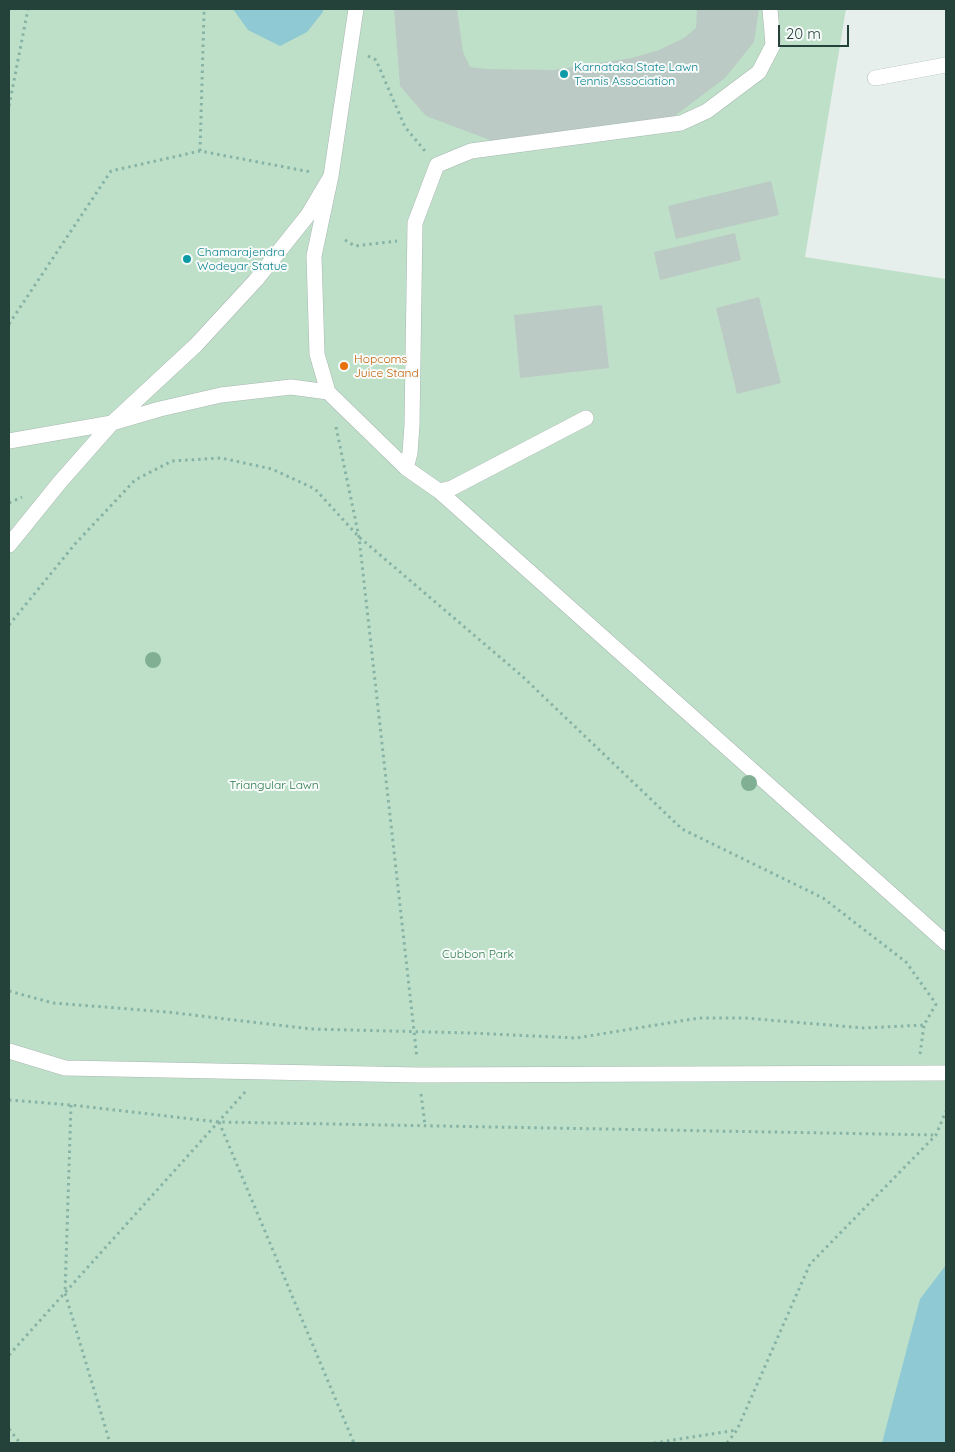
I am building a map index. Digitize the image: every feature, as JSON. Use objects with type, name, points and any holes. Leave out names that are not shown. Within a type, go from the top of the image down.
[{"type":"street","points":[[356,9],[331,176],[314,256],[317,354],[328,392],[406,468],[439,491],[946,943]]},
{"type":"street","points":[[406,468],[410,453],[412,425],[415,223],[437,165],[471,151],[681,123],[707,111],[759,72],[773,45],[770,9]]},
{"type":"street","points":[[875,78],[946,65]]},
{"type":"street","points":[[9,545],[60,482],[112,423],[196,344],[256,280],[308,215],[331,176]]},
{"type":"street","points":[[9,441],[112,423],[221,395],[291,387],[328,392]]},
{"type":"street","points":[[439,491],[452,488],[586,418]]},
{"type":"street","points":[[9,1051],[65,1068],[419,1075],[946,1073]]},
{"type":"path","points":[[9,106],[28,9]]},
{"type":"path","points":[[200,151],[204,13],[202,9]]},
{"type":"path","points":[[368,56],[376,60],[405,127],[437,165]]},
{"type":"path","points":[[9,324],[111,171],[200,151],[331,176]]},
{"type":"path","points":[[345,240],[355,246],[415,239]]},
{"type":"path","points":[[336,425],[359,537],[425,1125]]},
{"type":"path","points":[[9,625],[75,544],[135,480],[172,461],[221,458],[272,469],[315,489],[359,537],[522,676],[682,829],[824,898],[906,962],[936,1004],[924,1025],[918,1073]]},
{"type":"path","points":[[9,991],[53,1003],[167,1012],[311,1029],[576,1038],[700,1018],[745,1018],[864,1028],[924,1025]]},
{"type":"path","points":[[9,1355],[263,1072]]},
{"type":"path","points":[[9,1100],[219,1122],[936,1135]]},
{"type":"path","points":[[70,1105],[64,1293],[110,1443]]},
{"type":"path","points":[[727,1443],[737,1430],[810,1264],[936,1135],[946,1111]]},
{"type":"path","points":[[219,1122],[354,1443]]},
{"type":"path","points":[[9,1429],[20,1443]]},
{"type":"path","points":[[654,1443],[737,1430]]},
{"type":"green space","name":"Cubbon Park","points":[[9,9],[846,9],[805,257],[946,279],[946,1443],[9,1443]]},
{"type":"water","points":[[233,9],[323,9],[323,12],[307,32],[280,46],[248,30]]},
{"type":"water","points":[[946,1265],[946,1443],[882,1443],[920,1299]]},
{"type":"building","name":"Karnataka State Lawn Tennis Association","points":[[394,9],[457,9],[463,52],[470,67],[554,70],[632,58],[659,50],[684,38],[696,28],[697,9],[759,9],[754,42],[725,78],[668,121],[498,143],[426,116],[400,86]]},
{"type":"building","points":[[771,181],[779,215],[676,239],[668,206]]},
{"type":"building","points":[[735,233],[741,260],[660,280],[654,252]]},
{"type":"building","points":[[759,297],[781,383],[737,394],[716,308]]},
{"type":"building","points":[[602,305],[609,368],[520,378],[514,315]]},
{"type":"place","name":"Karnataka State Lawn Tennis Association","points":[[564,74]]},
{"type":"place","name":"Chamarajendra Wodeyar Statue","points":[[187,259]]},
{"type":"place","name":"Hopcoms Juice Stand","points":[[344,366]]},
{"type":"park label","name":"Triangular Lawn","points":[[274,785]]}]
